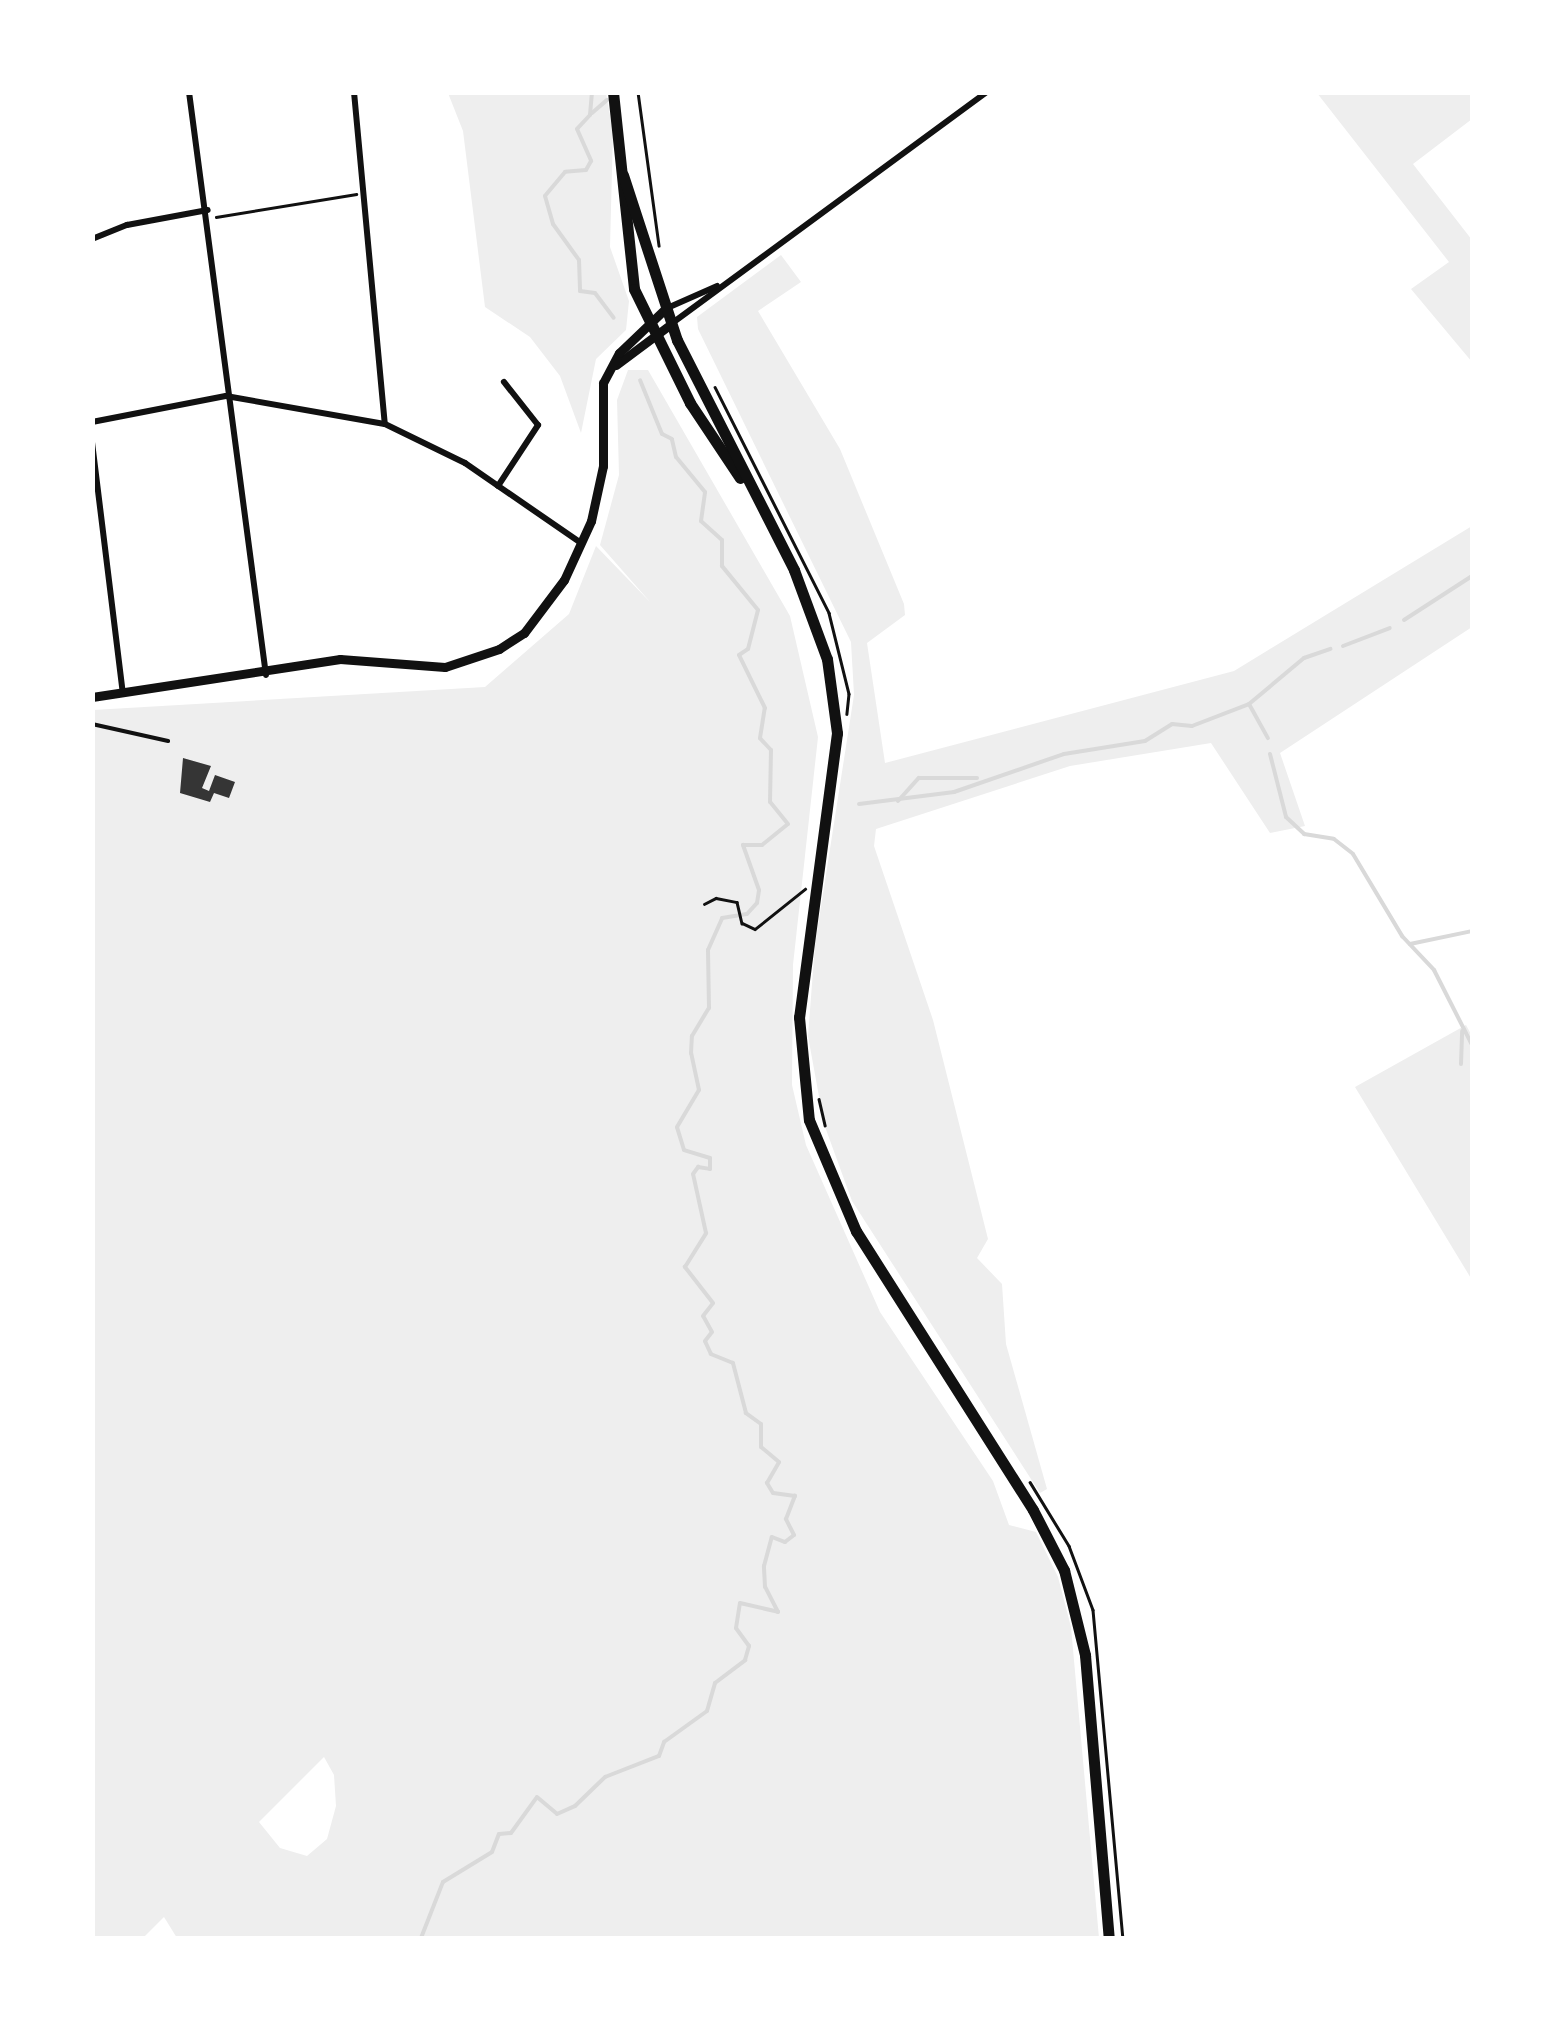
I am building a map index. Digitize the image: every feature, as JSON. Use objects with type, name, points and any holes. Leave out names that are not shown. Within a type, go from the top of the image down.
[{"type":"highway","points":[[612,92],[623,175],[628,259],[648,323],[717,448],[748,488]]},
{"type":"highway","points":[[623,175],[671,324],[748,488],[808,602],[835,698],[833,776],[799,1016],[809,1120],[856,1231],[1033,1510],[1064,1570],[1085,1655],[1109,1938]]},
{"type":"street","points":[[189,92],[208,214],[226,396],[266,675]]},
{"type":"street","points":[[354,92],[385,424]]},
{"type":"street","points":[[610,370],[718,286],[987,92]]},
{"type":"street","points":[[92,239],[127,225],[208,214]]},
{"type":"street","points":[[92,697],[266,675],[340,659],[444,667],[498,650],[543,614],[582,544],[600,494],[600,397],[610,370],[648,323],[665,309],[718,286]]},
{"type":"street","points":[[498,486],[538,424],[504,382]]},
{"type":"street","points":[[92,422],[226,396],[385,424],[498,486],[582,544]]},
{"type":"street","points":[[92,442],[122,694]]},
{"type":"lane","points":[[92,724],[168,741]]},
{"type":"path","points":[[638,92],[660,250]]},
{"type":"path","points":[[208,214],[362,192]]},
{"type":"path","points":[[710,378],[829,614],[849,694],[846,729]]},
{"type":"path","points":[[704,904],[716,898],[736,902],[742,923],[755,928],[766,924],[818,872]]},
{"type":"path","points":[[818,1088],[828,1137]]},
{"type":"path","points":[[1021,1468],[1069,1546],[1093,1610],[1123,1938]]},
{"type":"shaded area","points":[[448,93],[606,93],[613,132],[610,247],[629,301],[626,330],[596,359],[581,433],[560,376],[530,337],[485,307],[463,131]]},
{"type":"shaded area","points":[[1317,93],[1472,93],[1472,119],[1413,164],[1472,240],[1472,362],[1411,289],[1449,262]]},
{"type":"shaded area","points":[[781,255],[801,282],[758,311],[840,449],[904,604],[905,615],[867,643],[885,763],[1234,671],[1472,526],[1472,627],[1280,753],[1305,826],[1270,833],[1211,743],[1070,766],[876,829],[874,846],[933,1020],[988,1239],[977,1258],[1002,1284],[1006,1344],[1047,1489],[1040,1493],[852,1201],[824,1124],[808,1036],[815,945],[854,695],[851,642],[698,329],[697,317]]},
{"type":"shaded area","points":[[628,370],[648,370],[790,616],[818,737],[793,965],[792,1085],[806,1145],[880,1312],[993,1481],[1009,1525],[1036,1532],[1058,1577],[1071,1627],[1099,1938],[177,1938],[164,1917],[143,1938],[93,1938],[93,710],[485,687],[569,614],[596,546],[651,603],[600,545],[619,475],[617,400]],"holes":[[[324,1757],[334,1775],[336,1806],[327,1839],[307,1856],[280,1848],[259,1822]]]},
{"type":"shaded area","points":[[1466,1025],[1472,1036],[1472,1280],[1355,1087]]},
{"type":"building","points":[[183,758],[211,766],[202,788],[209,791],[215,775],[235,782],[229,798],[214,793],[210,802],[180,793]]},
{"type":"waterway","points":[[592,92],[590,115],[577,129],[591,161],[586,170],[565,172],[545,196],[553,224],[579,260],[580,291],[595,293],[614,318]]},
{"type":"waterway","points":[[592,113],[607,100]]},
{"type":"waterway","points":[[421,1938],[443,1882],[492,1852],[499,1834],[511,1833],[537,1797],[557,1814],[575,1806],[605,1777],[659,1756],[664,1742],[707,1711],[715,1683],[745,1660],[749,1646],[736,1628],[740,1603],[778,1612],[765,1587],[764,1566],[772,1537],[785,1542],[794,1535],[786,1519],[795,1496],[773,1493],[767,1483],[779,1462],[761,1447],[761,1424],[746,1413],[733,1363],[711,1354],[705,1341],[712,1332],[703,1316],[713,1303],[685,1267],[706,1233],[693,1174],[698,1167],[710,1169],[710,1158],[684,1150],[677,1127],[699,1090],[691,1053],[692,1036],[709,1008],[708,950],[722,918],[747,914],[757,903],[759,890],[743,845],[762,845],[788,824],[770,802],[771,750],[760,738],[765,708],[739,655],[748,649],[758,610],[722,566],[722,540],[701,521],[705,492],[676,457],[672,439],[662,434],[640,380]]},
{"type":"waterway","points":[[1404,620],[1472,576]]},
{"type":"waterway","points":[[1343,646],[1390,628]]},
{"type":"waterway","points":[[859,804],[954,792],[1064,754],[1145,741],[1172,724],[1192,726],[1249,704],[1304,658],[1330,649]]},
{"type":"waterway","points":[[1249,704],[1268,738]]},
{"type":"waterway","points":[[1270,754],[1286,817],[1304,834],[1334,839],[1353,854],[1402,936],[1434,970],[1472,1045]]},
{"type":"waterway","points":[[898,801],[919,778],[977,778]]},
{"type":"waterway","points":[[1410,944],[1472,931]]},
{"type":"waterway","points":[[1461,1064],[1462,1031]]}]
